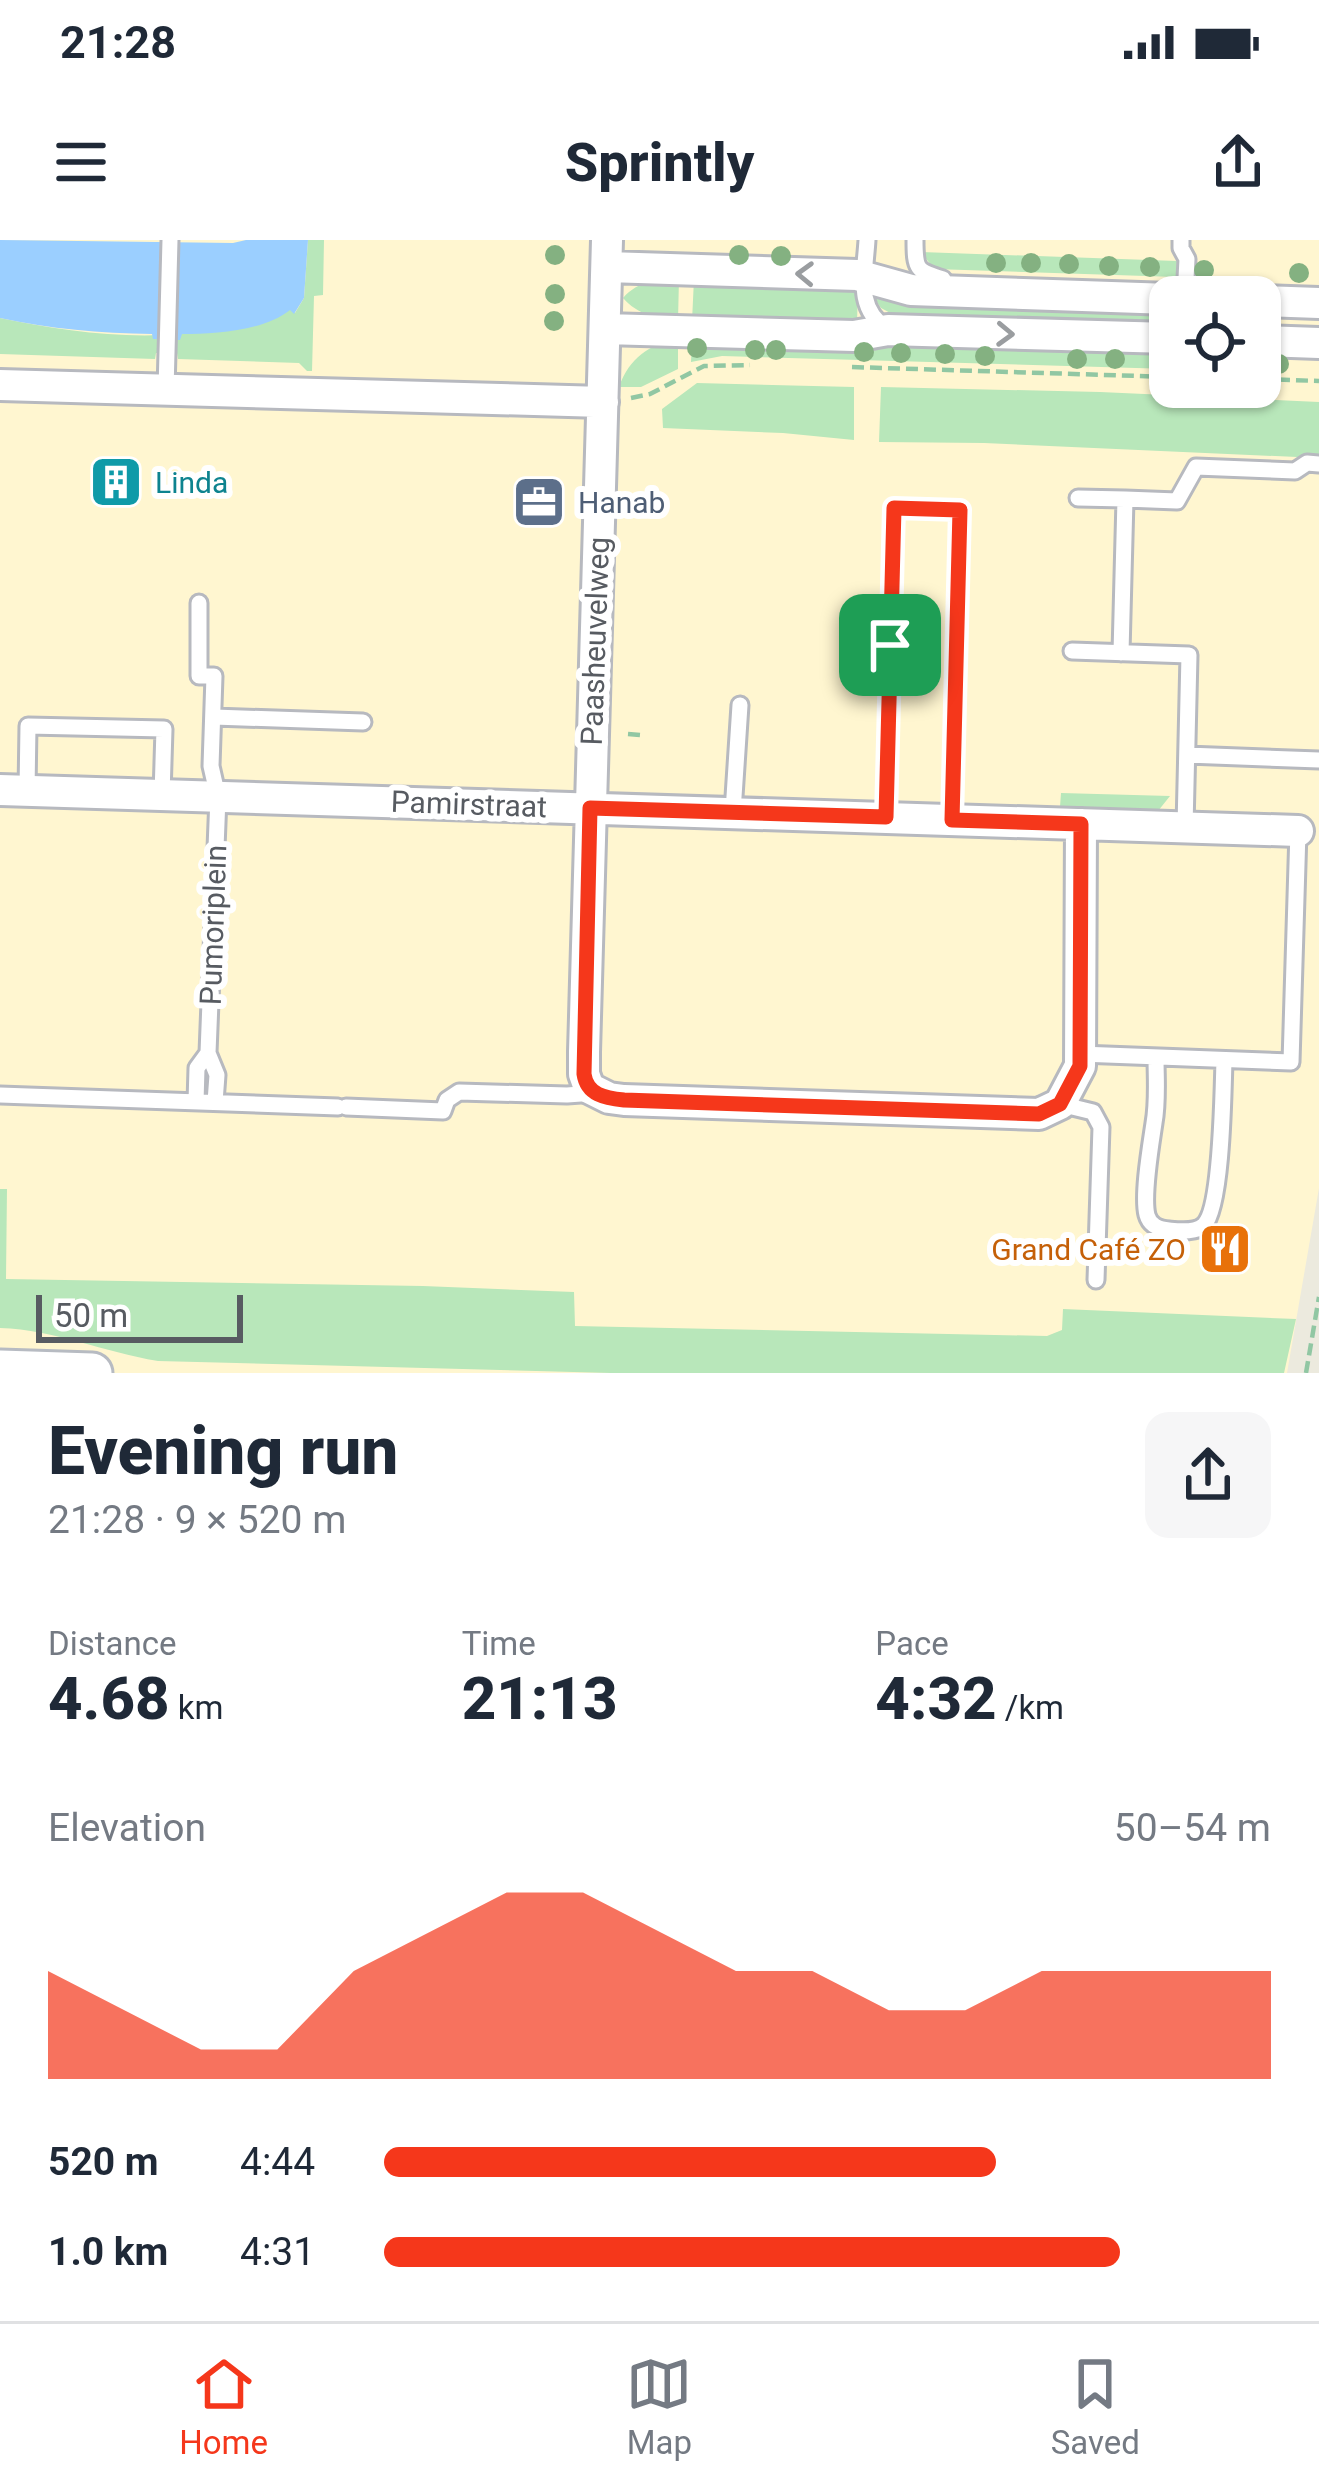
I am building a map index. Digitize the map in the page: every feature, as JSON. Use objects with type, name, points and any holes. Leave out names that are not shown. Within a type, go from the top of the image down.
[{"type":"main road","points":[[0,1370],[92,1373]]},
{"type":"street","name":"Paasheuvelweg","points":[[595,1093],[584,1074],[607,254],[866,256],[902,290],[1149,297]]},
{"type":"street","points":[[1281,302],[1319,303]]},
{"type":"street","points":[[605,329],[1149,337]]},
{"type":"street","points":[[1281,342],[1319,343]]},
{"type":"street","points":[[0,386],[602,402]]},
{"type":"street","name":"Pamirstraat","points":[[14,790],[1298,830]]},
{"type":"street","points":[[595,1093],[624,1100],[1039,1114],[1060,1104],[1080,1066],[1081,824]]},
{"type":"lane","points":[[166,390],[170,240]]},
{"type":"lane","points":[[1181,240],[1186,276]]},
{"type":"lane","points":[[915,246],[916,265],[925,274],[940,277],[962,292]]},
{"type":"lane","points":[[866,256],[866,306],[888,330]]},
{"type":"lane","points":[[1078,498],[1177,500],[1196,467],[1295,471],[1307,463],[1319,464]]},
{"type":"lane","points":[[1121,653],[1125,499]]},
{"type":"lane","points":[[886,817],[894,508],[960,510],[952,820]]},
{"type":"lane","name":"Pumoriplein","points":[[199,603],[199,676],[214,676],[212,766],[218,797],[208,1053],[217,1075],[215,1102]]},
{"type":"lane","points":[[1072,651],[1189,655],[1185,827]]},
{"type":"lane","points":[[733,812],[740,705]]},
{"type":"lane","points":[[214,718],[363,722]]},
{"type":"lane","points":[[14,790],[28,726],[164,729],[162,795]]},
{"type":"lane","points":[[1187,755],[1319,760]]},
{"type":"lane","points":[[1080,1054],[1291,1063],[1298,830]]},
{"type":"lane","name":"Pumoriplein","points":[[196,1102],[197,1068],[208,1053]]},
{"type":"lane","points":[[1156,1058],[1147,1214],[1153,1225],[1165,1230],[1195,1230],[1212,1212],[1220,1166],[1224,1060]]},
{"type":"lane","points":[[0,1095],[443,1111],[447,1100],[460,1092],[595,1093]]},
{"type":"lane","points":[[1060,1104],[1093,1112],[1101,1127],[1096,1280]]},
{"type":"path","points":[[602,402],[638,398],[704,366],[761,365]]},
{"type":"path","points":[[847,367],[1149,375]]},
{"type":"path","points":[[1281,380],[1319,381]]},
{"type":"path","name":"Paasheuvelweg","points":[[628,734],[641,735]]},
{"type":"path","points":[[1306,1373],[1319,1297]]},
{"type":"shaded area","points":[[0,240],[1319,240],[1319,1188],[1287,1373],[0,1373]]},
{"type":"green space","points":[[308,240],[324,240],[323,295],[314,296],[312,371],[299,363],[178,359],[177,353],[156,353],[155,359],[0,354],[0,318],[89,332],[157,335],[207,330],[290,309],[295,313],[304,298]]},
{"type":"green space","points":[[921,252],[1177,261],[1176,276],[934,269]]},
{"type":"green space","points":[[679,278],[678,321],[641,312],[623,298],[642,284]]},
{"type":"green space","points":[[694,279],[858,285],[857,324],[692,321]]},
{"type":"green space","points":[[872,295],[1149,304],[1149,323],[894,315]]},
{"type":"green space","points":[[678,338],[678,369],[641,387],[619,387],[641,354]]},
{"type":"green space","points":[[692,339],[1149,352],[1149,368],[722,356],[691,362]]},
{"type":"green space","points":[[697,383],[854,387],[854,440],[663,428],[662,409]]},
{"type":"green space","points":[[881,387],[1149,394],[1149,408],[1281,408],[1281,400],[1319,402],[1319,458],[879,442]]},
{"type":"green space","points":[[1061,793],[1170,796],[1158,811],[1060,807]]},
{"type":"green space","points":[[0,1189],[7,1189],[6,1279],[574,1292],[575,1326],[1047,1336],[1062,1330],[1063,1309],[1296,1319],[1284,1373],[611,1373],[158,1361],[0,1328]]},
{"type":"water","points":[[0,240],[308,240],[304,298],[294,314],[290,310],[267,323],[239,330],[182,334],[180,340],[19,322],[0,318]]},
{"type":"place","name":"Linda","points":[[116,482]]},
{"type":"place","name":"Hanab","points":[[539,502]]},
{"type":"place","name":"Grand Café ZO","points":[[1225,1249]]},
{"type":"route","points":[[894,508],[960,510],[952,820],[1081,824],[1080,1066],[1060,1104],[1039,1114],[624,1100],[595,1093],[584,1074],[590,808],[886,817],[890,645],[894,508]]}]
